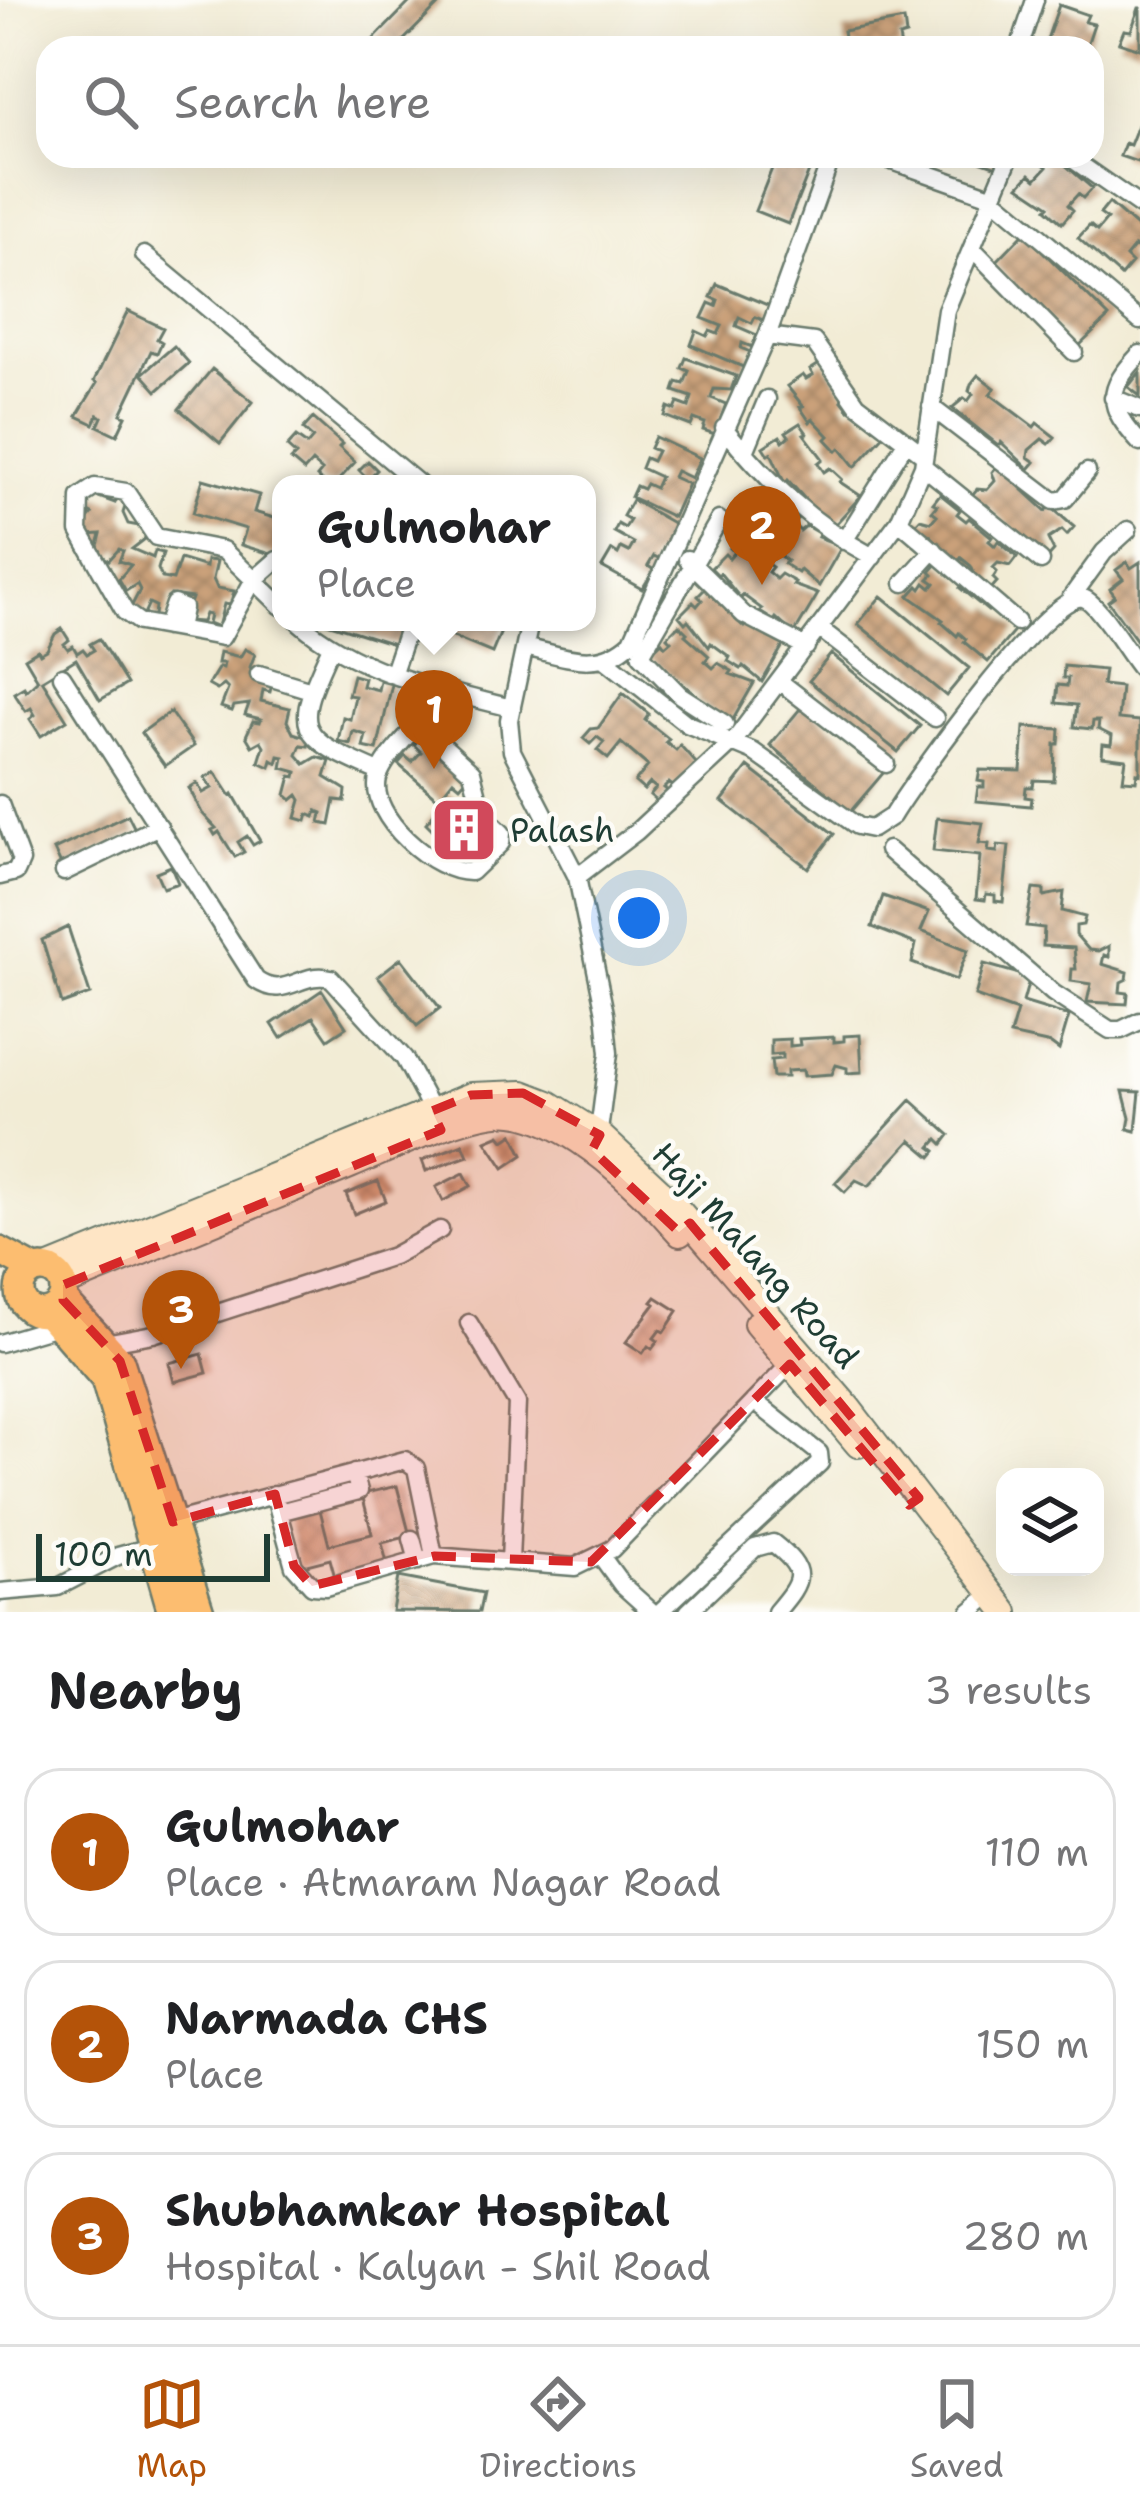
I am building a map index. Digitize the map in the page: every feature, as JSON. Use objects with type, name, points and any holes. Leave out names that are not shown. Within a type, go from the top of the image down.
[{"type":"main road","name":"Haji Malang Road","points":[[42,1292],[100,1258],[437,1121],[508,1112],[536,1117],[596,1142],[685,1228],[835,1391],[914,1502],[980,1609]]},
{"type":"main road","name":"Haji Malang Road","points":[[685,1228],[790,1364],[1006,1612]]},
{"type":"main road","points":[[0,1251],[120,1361],[200,1612]]},
{"type":"main road","points":[[42,1292],[105,1379],[172,1612]]},
{"type":"street","points":[[1023,36],[1035,0]]},
{"type":"street","points":[[525,647],[584,661],[605,660],[632,641],[767,336],[828,168]]},
{"type":"street","points":[[912,168],[991,196],[1140,321]]},
{"type":"street","points":[[577,877],[636,832],[779,681],[898,521],[923,461],[946,310],[1004,168]]},
{"type":"street","points":[[1085,168],[1140,206]]},
{"type":"street","points":[[973,249],[1074,352]]},
{"type":"street","points":[[144,255],[408,475]]},
{"type":"street","points":[[767,336],[814,342],[857,404],[1041,561]]},
{"type":"street","points":[[1140,355],[1117,380],[1113,398],[1120,421],[1140,443]]},
{"type":"street","points":[[1113,398],[1140,409]]},
{"type":"street","points":[[745,452],[767,399]]},
{"type":"street","points":[[932,407],[1054,501],[1065,499],[1087,472]]},
{"type":"street","points":[[724,428],[790,502],[873,557]]},
{"type":"street","points":[[844,541],[906,442]]},
{"type":"street","points":[[95,487],[126,492],[156,537],[218,548],[270,573],[222,637],[139,622],[125,612],[79,531],[80,497],[95,487]]},
{"type":"street","points":[[719,520],[641,651],[644,661],[687,724],[730,733],[856,826],[872,829],[892,817],[980,693],[1128,530]]},
{"type":"street","points":[[898,521],[1017,622]]},
{"type":"street","points":[[674,545],[744,615],[806,647]]},
{"type":"street","points":[[904,584],[934,550]]},
{"type":"street","points":[[1070,599],[1081,597],[1096,604],[1113,636],[1140,668]]},
{"type":"street","points":[[820,629],[935,718]]},
{"type":"street","points":[[314,631],[331,647],[433,688],[512,708]]},
{"type":"street","points":[[393,672],[407,631]]},
{"type":"street","points":[[528,631],[512,708],[512,751],[577,877],[609,1053],[596,1142]]},
{"type":"street","points":[[331,647],[304,713],[314,737],[332,752],[379,772]]},
{"type":"street","points":[[605,660],[674,702]]},
{"type":"street","points":[[259,674],[311,690]]},
{"type":"street","points":[[62,676],[256,980],[267,988],[284,990],[320,975],[331,978],[387,1036],[437,1121]]},
{"type":"street","points":[[779,681],[886,764]]},
{"type":"street","points":[[418,723],[472,772],[480,808],[502,833],[501,843],[471,872],[447,868],[399,832],[376,794],[379,772],[418,723],[433,688]]},
{"type":"street","points":[[0,804],[21,861],[16,872],[0,876]]},
{"type":"street","points":[[64,872],[159,826]]},
{"type":"street","points":[[872,829],[886,849],[1053,993],[1110,1030],[1140,1021]]},
{"type":"street","points":[[105,1343],[153,1334],[393,1256],[440,1230]]},
{"type":"street","points":[[0,1343],[42,1292]]},
{"type":"street","points":[[469,1323],[517,1403],[509,1561]]},
{"type":"street","points":[[277,1503],[294,1566],[312,1586],[326,1587],[426,1558],[575,1567],[612,1549],[790,1364]]},
{"type":"street","points":[[601,1556],[622,1585],[656,1612],[820,1463],[819,1453],[754,1401]]},
{"type":"street","points":[[173,1522],[316,1493],[354,1473],[404,1460],[416,1468],[426,1558]]},
{"type":"street","points":[[412,1539],[426,1558]]},
{"type":"street","points":[[688,1612],[755,1548],[773,1543],[800,1570],[798,1585],[776,1612]]},
{"type":"street","points":[[0,1592],[52,1589],[118,1556],[155,1546]]},
{"type":"street","points":[[48,1612],[52,1589]]},
{"type":"highlighted area","points":[[523,1093],[600,1135],[592,1150],[679,1232],[690,1223],[919,1498],[909,1505],[790,1364],[591,1562],[434,1556],[312,1586],[294,1566],[275,1494],[173,1522],[120,1361],[63,1300],[63,1285],[441,1130],[432,1111],[471,1095]]},
{"type":"building","points":[[412,0],[443,0],[408,36],[377,36]]},
{"type":"building","points":[[1059,5],[1088,15],[1085,22],[1094,24],[1090,36],[1048,36]]},
{"type":"building","points":[[1139,8],[1140,49],[1119,42],[1124,30],[1131,31]]},
{"type":"building","points":[[904,20],[906,35],[844,36],[843,31]]},
{"type":"building","points":[[1140,120],[1140,163],[1120,156]]},
{"type":"building","points":[[772,168],[810,168],[788,224],[755,211]]},
{"type":"building","points":[[1046,168],[1069,168],[1092,188],[1068,205],[1073,210],[1062,223],[1046,209],[1049,206],[1019,186],[1030,174],[1036,179]]},
{"type":"building","points":[[1109,203],[1140,230],[1140,251],[1135,246],[1126,257],[1132,263],[1121,276],[1078,238],[1090,225],[1097,231],[1107,219],[1100,214]]},
{"type":"building","points":[[1024,233],[1109,317],[1078,347],[994,264]]},
{"type":"building","points":[[717,284],[770,306],[763,320],[755,317],[752,323],[739,317],[736,326],[757,335],[752,347],[742,343],[741,348],[750,352],[743,367],[691,345],[696,331],[718,334],[722,326],[702,318],[709,303],[716,306],[718,300],[711,297]]},
{"type":"building","points":[[128,311],[163,328],[157,339],[162,342],[157,353],[151,351],[121,414],[126,416],[117,435],[98,426],[102,417],[98,415],[94,424],[77,416]]},
{"type":"building","points":[[174,346],[189,363],[157,391],[142,374]]},
{"type":"building","points":[[686,358],[736,376],[731,390],[714,389],[711,398],[726,404],[715,434],[703,430],[705,423],[694,419],[691,426],[665,416],[668,407],[675,410],[678,403],[689,407],[692,397],[674,391],[677,382],[684,384],[689,371],[682,368]]},
{"type":"building","points":[[824,361],[847,397],[842,401],[849,410],[854,406],[874,428],[886,433],[855,467],[813,419],[810,422],[787,386],[803,375],[806,379],[813,375],[810,370]]},
{"type":"building","points":[[212,369],[253,402],[220,443],[179,409]]},
{"type":"building","points":[[1140,372],[1140,396],[1128,387]]},
{"type":"building","points":[[978,375],[995,388],[990,394],[1055,437],[1049,444],[1042,439],[1029,450],[1028,457],[1035,462],[1029,469],[1001,442],[998,445],[952,408],[964,398],[968,401]]},
{"type":"building","points":[[313,418],[355,462],[343,475],[319,475],[322,471],[312,462],[304,471],[291,460],[296,455],[287,447],[296,437],[307,445],[313,438],[303,429]]},
{"type":"building","points":[[800,423],[823,459],[818,463],[824,472],[830,468],[840,482],[861,496],[830,530],[788,480],[785,484],[771,453],[763,447],[780,436],[783,441],[789,436],[786,432]]},
{"type":"building","points":[[655,437],[700,458],[691,478],[676,471],[673,477],[688,484],[673,517],[631,497],[636,486],[655,488],[660,477],[641,468],[645,458],[652,461],[657,451],[650,448]]},
{"type":"building","points":[[368,461],[377,470],[364,475],[359,470]]},
{"type":"building","points":[[997,466],[1046,511],[1050,506],[1074,527],[1067,535],[1062,530],[1048,539],[1054,551],[1046,560],[971,496],[995,481],[992,472]]},
{"type":"building","points":[[203,479],[259,495],[254,512],[272,517],[272,554],[241,545],[246,529],[193,513]]},
{"type":"building","points":[[767,488],[797,519],[793,524],[800,531],[806,526],[818,537],[842,546],[819,586],[784,564],[787,561],[768,547],[765,551],[753,538],[756,536],[736,520],[759,504],[755,500]]},
{"type":"building","points":[[91,494],[115,503],[118,495],[128,498],[123,513],[128,524],[144,527],[145,539],[132,549],[153,558],[155,551],[163,553],[158,569],[162,578],[173,580],[180,559],[206,567],[207,560],[217,561],[213,579],[217,588],[234,591],[230,605],[224,604],[218,627],[208,623],[210,615],[205,614],[202,622],[184,621],[192,598],[171,595],[165,619],[154,616],[155,606],[149,603],[144,614],[130,609],[140,590],[137,584],[126,591],[119,579],[131,565],[119,561],[123,551],[119,549],[109,560],[96,553],[101,534],[88,535],[85,523],[92,514],[84,510]]},
{"type":"building","points":[[940,494],[960,510],[957,514],[992,537],[989,541],[995,546],[998,541],[1017,557],[1010,566],[998,563],[993,568],[997,582],[990,590],[977,580],[971,566],[961,558],[958,562],[931,536],[928,539],[913,527],[920,519],[931,522],[937,515],[933,503]]},
{"type":"building","points":[[632,500],[678,526],[660,559],[654,556],[648,566],[654,570],[642,589],[602,567],[612,550],[629,552],[634,543],[614,532],[618,524],[625,528],[630,520],[623,516]]},
{"type":"building","points":[[742,536],[772,567],[768,572],[776,579],[781,574],[793,585],[818,594],[794,634],[743,595],[741,599],[711,568],[725,554],[729,558],[734,552],[730,548]]},
{"type":"building","points":[[939,562],[964,583],[960,588],[1017,628],[988,662],[959,633],[957,636],[909,596],[925,583],[931,588],[935,583],[929,579],[930,572]]},
{"type":"building","points":[[1127,562],[1131,568],[1140,562],[1140,645],[1108,601],[1115,596],[1110,589],[1123,579],[1116,570]]},
{"type":"building","points":[[710,584],[740,615],[736,620],[744,627],[749,622],[785,642],[762,682],[743,666],[728,661],[730,657],[711,643],[709,647],[688,620],[685,623],[679,616],[693,602],[697,606],[702,600],[698,596]]},
{"type":"building","points":[[881,596],[969,668],[946,696],[858,624]]},
{"type":"building","points":[[679,625],[709,656],[705,661],[713,668],[718,663],[730,674],[754,683],[731,723],[697,701],[699,697],[647,656],[662,642],[665,646],[671,641],[667,637]]},
{"type":"building","points":[[62,629],[69,640],[64,644],[77,653],[94,650],[90,644],[99,639],[127,684],[100,700],[76,659],[42,680],[67,720],[41,736],[30,719],[35,715],[31,708],[26,711],[14,693],[24,687],[26,691],[38,680],[25,658],[47,650]]},
{"type":"building","points":[[352,631],[404,631],[400,646]]},
{"type":"building","points":[[453,631],[501,631],[492,653],[451,636]]},
{"type":"building","points":[[245,649],[255,654],[250,667],[257,678],[272,684],[270,692],[263,690],[261,701],[290,708],[287,721],[293,733],[309,738],[308,746],[301,745],[297,755],[305,764],[317,757],[330,761],[325,777],[346,790],[345,801],[335,800],[330,825],[320,823],[322,813],[317,811],[315,817],[308,814],[306,821],[296,818],[301,800],[298,795],[292,800],[286,795],[291,776],[296,777],[297,772],[282,768],[284,757],[279,756],[277,763],[272,760],[270,767],[259,762],[264,746],[261,741],[252,746],[246,736],[253,721],[261,719],[245,715],[249,704],[234,706],[232,711],[221,707],[228,689],[208,685],[219,667],[223,668],[224,663],[218,663],[220,652],[240,657]]},
{"type":"building","points":[[831,654],[920,726],[898,752],[809,681]]},
{"type":"building","points":[[1064,666],[1104,670],[1102,685],[1121,687],[1118,719],[1140,721],[1136,781],[1123,780],[1126,759],[1102,756],[1103,744],[1111,745],[1112,736],[1098,729],[1099,721],[1093,721],[1092,729],[1074,727],[1077,705],[1056,703],[1058,685],[1067,686]]},
{"type":"building","points":[[353,675],[364,678],[362,686],[378,690],[380,681],[392,684],[377,750],[363,747],[366,735],[353,731],[350,744],[338,741],[343,717],[350,719],[355,696],[348,695]]},
{"type":"building","points":[[623,693],[649,714],[645,720],[669,739],[666,742],[676,750],[680,745],[696,763],[675,788],[669,783],[664,788],[670,793],[660,804],[650,795],[656,788],[650,783],[644,790],[635,782],[648,766],[621,743],[608,759],[597,750],[604,742],[597,737],[590,744],[583,738],[598,728]]},
{"type":"building","points":[[804,704],[885,771],[850,812],[770,745]]},
{"type":"building","points":[[170,712],[194,746],[165,766],[141,733]]},
{"type":"building","points":[[1024,727],[1060,729],[1054,781],[1034,780],[1033,787],[1026,787],[1031,806],[976,801],[978,787],[984,787],[978,781],[980,770],[1021,771]]},
{"type":"building","points":[[422,735],[467,778],[460,786],[453,780],[445,790],[498,836],[474,864],[426,823],[443,803],[398,764],[405,756],[412,762],[421,752],[414,745]]},
{"type":"building","points":[[748,767],[834,834],[808,868],[722,801]]},
{"type":"building","points":[[215,772],[260,841],[253,845],[247,836],[238,842],[244,852],[235,857],[219,832],[215,835],[212,830],[216,828],[189,788],[197,783],[203,793],[212,788],[205,778]]},
{"type":"building","points":[[128,815],[137,833],[63,869],[54,850]]},
{"type":"building","points":[[937,818],[983,823],[979,843],[989,844],[988,851],[1009,846],[1003,902],[986,894],[985,900],[976,899],[980,856],[933,851]]},
{"type":"building","points":[[171,866],[178,883],[163,888],[156,872]]},
{"type":"building","points":[[1033,889],[1044,890],[1044,896],[1064,892],[1062,911],[1085,917],[1083,925],[1076,926],[1076,935],[1089,950],[1109,946],[1109,957],[1104,955],[1102,964],[1128,972],[1120,992],[1128,993],[1127,1004],[1087,1002],[1091,984],[1071,981],[1072,969],[1076,969],[1074,948],[1043,946],[1044,928],[1026,926]]},
{"type":"building","points":[[883,896],[929,912],[921,931],[968,950],[956,980],[912,963],[916,944],[872,927]]},
{"type":"building","points":[[68,927],[90,994],[62,1004],[42,940]]},
{"type":"building","points":[[401,958],[440,1008],[417,1026],[378,976]]},
{"type":"building","points":[[984,964],[1030,977],[1023,1002],[1069,1016],[1059,1050],[1010,1035],[1017,1011],[975,996]]},
{"type":"building","points":[[322,990],[346,1027],[328,1039],[313,1017],[281,1038],[272,1024]]},
{"type":"building","points":[[860,1035],[862,1072],[847,1073],[847,1068],[836,1065],[832,1074],[804,1076],[803,1070],[773,1077],[771,1060],[782,1059],[782,1054],[771,1055],[771,1040],[790,1039],[790,1046],[800,1045],[799,1039],[834,1037],[834,1042]]},
{"type":"building","points":[[1123,1091],[1140,1092],[1136,1131],[1128,1129]]},
{"type":"building","points":[[911,1100],[950,1135],[943,1144],[938,1139],[931,1147],[936,1151],[931,1157],[911,1140],[869,1186],[856,1180],[845,1192],[835,1183]]},
{"type":"building","points":[[513,1134],[523,1155],[504,1168],[486,1141]]},
{"type":"building","points":[[463,1144],[468,1156],[426,1171],[422,1160]]},
{"type":"building","points":[[464,1173],[471,1186],[443,1201],[436,1187]]},
{"type":"building","points":[[378,1181],[386,1201],[354,1214],[346,1194]]},
{"type":"building","points":[[656,1297],[678,1311],[654,1338],[658,1341],[652,1349],[648,1346],[643,1353],[626,1342]]},
{"type":"building","points":[[202,1354],[207,1373],[174,1382],[169,1363]]},
{"type":"building","points":[[397,1486],[410,1536],[382,1543],[388,1567],[336,1581],[330,1559],[299,1567],[285,1515],[319,1506],[329,1545],[372,1534],[362,1494]]},
{"type":"building","points":[[398,1577],[483,1593],[479,1612],[392,1611]]},
{"type":"place","name":"Narmada CHS","points":[[762,585]]},
{"type":"place","name":"Gulmohar","points":[[434,769]]},
{"type":"place","name":"Palash","points":[[464,830]]},
{"type":"place","name":"Shubhamkar Hospital","points":[[181,1369]]}]
